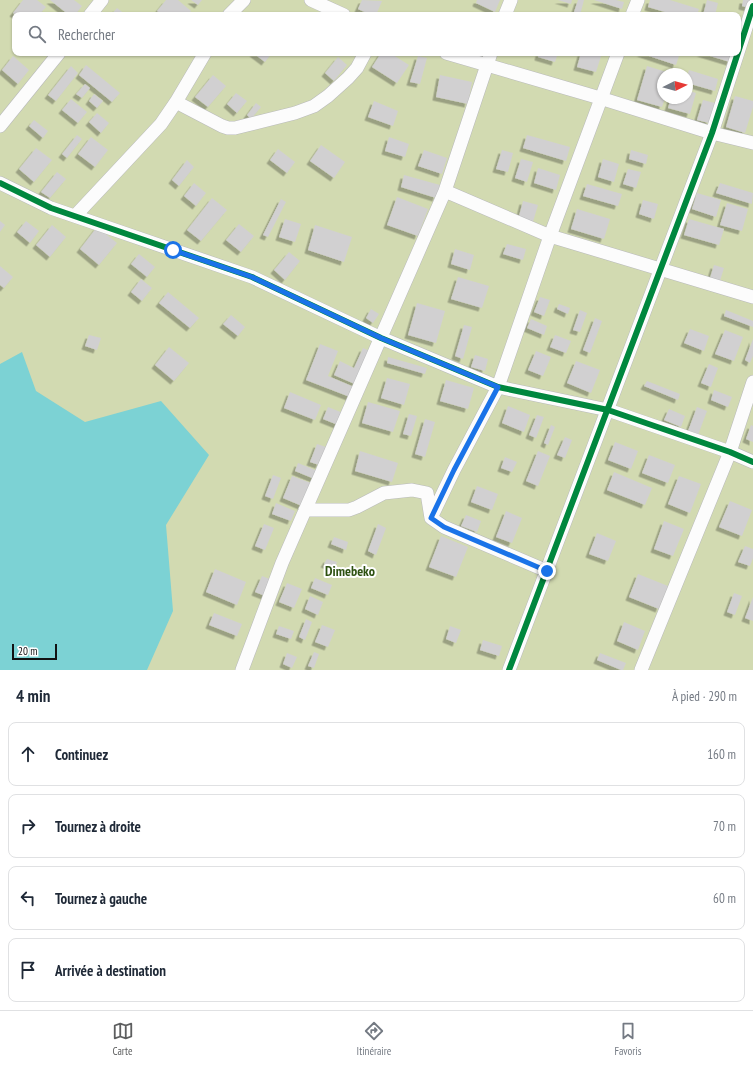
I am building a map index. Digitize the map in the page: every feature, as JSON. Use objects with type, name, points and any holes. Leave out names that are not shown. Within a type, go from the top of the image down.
[{"type":"street","points":[[92,12],[102,0]]},
{"type":"street","points":[[232,12],[244,0]]},
{"type":"street","points":[[311,0],[337,12]]},
{"type":"street","points":[[506,12],[511,0]]},
{"type":"street","points":[[633,12],[638,0]]},
{"type":"street","points":[[741,43],[753,6]]},
{"type":"street","points":[[0,126],[57,56]]},
{"type":"street","points":[[75,216],[161,124],[203,56]]},
{"type":"street","points":[[176,102],[222,126],[235,128],[296,113],[314,106],[348,78],[357,68],[364,56]]},
{"type":"street","points":[[468,56],[489,59],[600,98],[712,133],[753,144]]},
{"type":"street","points":[[431,518],[454,470],[498,387],[550,236],[617,56]]},
{"type":"street","points":[[509,670],[712,133],[737,56]]},
{"type":"street","points":[[242,670],[282,563],[445,191],[489,59]]},
{"type":"street","points":[[0,183],[51,208],[252,277],[381,338],[498,387],[608,410],[730,452],[753,462]]},
{"type":"street","points":[[445,191],[550,236],[753,297]]},
{"type":"street","points":[[641,670],[730,452],[753,382]]},
{"type":"street","points":[[305,510],[349,510],[384,493],[412,490],[427,493],[431,518],[444,527],[547,571]]},
{"type":"green space","points":[[0,0],[753,0],[753,670],[0,670]]},
{"type":"water","points":[[22,352],[36,391],[85,422],[161,401],[209,455],[166,525],[173,611],[147,670],[0,670],[0,364]]},
{"type":"building","points":[[23,0],[37,0],[46,7],[42,12],[14,12]]},
{"type":"building","points":[[50,0],[74,0],[82,6],[77,12],[65,12]]},
{"type":"building","points":[[166,0],[178,0],[191,11],[158,12],[157,11]]},
{"type":"building","points":[[191,0],[202,0],[198,5]]},
{"type":"building","points":[[362,0],[382,1],[377,12],[364,12],[358,9]]},
{"type":"building","points":[[477,0],[500,0],[495,12],[476,3]]},
{"type":"building","points":[[558,0],[572,0],[571,4]]},
{"type":"building","points":[[578,0],[584,0],[581,12],[574,12]]},
{"type":"building","points":[[594,0],[616,0],[624,2],[622,9]]},
{"type":"building","points":[[650,0],[670,0],[699,9],[698,12],[665,12],[648,7]]},
{"type":"building","points":[[707,0],[718,3],[716,12],[704,12]]},
{"type":"building","points":[[743,0],[751,0],[749,8],[742,6]]},
{"type":"building","points":[[117,8],[122,12],[114,12]]},
{"type":"building","points":[[13,56],[29,70],[18,84],[2,70]]},
{"type":"building","points":[[257,56],[270,56],[265,62]]},
{"type":"building","points":[[379,56],[395,56],[409,65],[397,83],[372,67]]},
{"type":"building","points":[[418,56],[427,58],[420,84],[410,82]]},
{"type":"building","points":[[538,56],[557,56],[555,62]]},
{"type":"building","points":[[580,56],[601,56],[596,72],[577,67]]},
{"type":"building","points":[[649,56],[679,56],[676,65]]},
{"type":"building","points":[[710,56],[732,56],[730,62]]},
{"type":"building","points":[[338,57],[347,65],[334,81],[325,73]]},
{"type":"building","points":[[86,65],[120,93],[112,102],[79,75]]},
{"type":"building","points":[[71,66],[78,73],[56,101],[48,95]]},
{"type":"building","points":[[647,66],[657,69],[657,104],[663,104],[662,107],[637,100]]},
{"type":"building","points":[[693,71],[718,79],[715,91],[693,85]]},
{"type":"building","points":[[213,75],[226,86],[208,107],[195,97]]},
{"type":"building","points":[[440,75],[472,82],[468,104],[436,97]]},
{"type":"building","points":[[85,84],[90,88],[82,98],[76,94]]},
{"type":"building","points":[[693,92],[696,93],[693,104]]},
{"type":"building","points":[[236,93],[247,101],[237,113],[227,104]]},
{"type":"building","points":[[94,94],[103,101],[97,108],[89,101]]},
{"type":"building","points":[[735,96],[753,101],[753,107],[745,133],[726,127]]},
{"type":"building","points":[[71,99],[87,112],[78,123],[62,110]]},
{"type":"building","points":[[703,100],[715,103],[709,123],[697,120]]},
{"type":"building","points":[[374,101],[398,111],[393,126],[368,117]]},
{"type":"building","points":[[256,103],[261,107],[251,119],[247,115]]},
{"type":"building","points":[[669,104],[693,104],[690,114],[668,108]]},
{"type":"building","points":[[97,113],[109,123],[101,133],[89,122]]},
{"type":"building","points":[[34,120],[48,131],[43,138],[29,126]]},
{"type":"building","points":[[77,135],[82,139],[67,158],[62,154]]},
{"type":"building","points":[[527,135],[570,147],[566,161],[523,148]]},
{"type":"building","points":[[91,137],[108,150],[95,167],[78,154]]},
{"type":"building","points":[[389,137],[409,144],[405,157],[385,151]]},
{"type":"building","points":[[321,145],[345,162],[334,178],[310,161]]},
{"type":"building","points":[[36,148],[52,160],[34,182],[19,169]]},
{"type":"building","points":[[278,149],[295,162],[287,173],[270,160]]},
{"type":"building","points":[[424,150],[447,158],[442,174],[418,166]]},
{"type":"building","points":[[502,150],[513,153],[508,172],[496,169]]},
{"type":"building","points":[[631,150],[648,155],[646,164],[629,159]]},
{"type":"building","points":[[521,159],[533,162],[527,182],[515,178]]},
{"type":"building","points":[[603,159],[619,164],[614,182],[598,177]]},
{"type":"building","points":[[187,160],[194,167],[179,186],[172,180]]},
{"type":"building","points":[[538,168],[560,175],[556,190],[534,183]]},
{"type":"building","points":[[628,169],[641,172],[636,188],[623,184]]},
{"type":"building","points":[[57,172],[66,179],[50,198],[41,192]]},
{"type":"building","points":[[404,175],[440,185],[436,198],[401,187]]},
{"type":"building","points":[[194,183],[206,193],[196,206],[184,196]]},
{"type":"building","points":[[720,183],[753,193],[752,204],[716,193]]},
{"type":"building","points":[[587,184],[622,194],[618,206],[583,196]]},
{"type":"building","points":[[697,193],[721,200],[716,217],[692,209]]},
{"type":"building","points":[[397,197],[428,209],[418,236],[387,225]]},
{"type":"building","points":[[212,198],[227,210],[201,241],[187,230]]},
{"type":"building","points":[[281,199],[286,202],[268,237],[263,235]]},
{"type":"building","points":[[643,200],[658,204],[654,219],[639,214]]},
{"type":"building","points":[[523,201],[538,205],[532,225],[518,220]]},
{"type":"building","points":[[727,203],[748,209],[742,231],[720,225]]},
{"type":"building","points":[[577,209],[610,219],[604,239],[571,229]]},
{"type":"building","points":[[285,219],[301,224],[295,242],[279,237]]},
{"type":"building","points":[[689,219],[724,229],[719,245],[684,235]]},
{"type":"building","points":[[0,221],[5,225],[0,232]]},
{"type":"building","points":[[26,221],[39,231],[30,243],[17,232]]},
{"type":"building","points":[[239,224],[254,236],[241,252],[226,240]]},
{"type":"building","points":[[52,225],[66,237],[50,257],[36,245]]},
{"type":"building","points":[[315,225],[352,237],[344,262],[308,250]]},
{"type":"building","points":[[97,227],[117,243],[99,265],[80,249]]},
{"type":"building","points":[[507,244],[526,249],[523,260],[503,254]]},
{"type":"building","points":[[455,249],[474,255],[470,270],[451,264]]},
{"type":"building","points":[[289,252],[300,261],[285,280],[274,270]]},
{"type":"building","points":[[139,254],[155,267],[147,277],[131,264]]},
{"type":"building","points":[[714,265],[724,268],[719,284],[709,281]]},
{"type":"building","points":[[0,266],[13,277],[4,288],[0,285]]},
{"type":"building","points":[[458,277],[489,286],[482,308],[451,299]]},
{"type":"building","points":[[141,279],[152,288],[142,301],[131,292]]},
{"type":"building","points":[[168,292],[199,318],[190,328],[159,303]]},
{"type":"building","points":[[540,297],[550,300],[544,316],[534,312]]},
{"type":"building","points":[[417,303],[445,311],[436,343],[408,335]]},
{"type":"building","points":[[559,304],[570,308],[568,314],[557,309]]},
{"type":"building","points":[[371,309],[379,314],[373,323],[366,318]]},
{"type":"building","points":[[580,310],[587,313],[580,332],[573,330]]},
{"type":"building","points":[[726,310],[753,321],[753,327],[724,316]]},
{"type":"building","points":[[231,315],[245,327],[238,336],[223,324]]},
{"type":"building","points":[[595,318],[602,321],[590,353],[583,350]]},
{"type":"building","points":[[531,319],[547,326],[544,335],[527,328]]},
{"type":"building","points":[[464,325],[472,327],[463,359],[455,356]]},
{"type":"building","points":[[690,329],[709,336],[704,351],[684,343]]},
{"type":"building","points":[[725,330],[743,337],[734,361],[715,354]]},
{"type":"building","points":[[89,335],[101,338],[97,350],[85,346]]},
{"type":"building","points":[[555,335],[571,341],[566,353],[550,347]]},
{"type":"building","points":[[753,339],[753,356],[750,363],[745,360]]},
{"type":"building","points":[[320,344],[338,351],[328,376],[354,387],[350,397],[306,380]]},
{"type":"building","points":[[169,347],[189,363],[174,381],[155,365]]},
{"type":"building","points":[[363,348],[372,352],[357,385],[334,375],[340,361],[354,368]]},
{"type":"building","points":[[536,351],[551,357],[543,376],[528,370]]},
{"type":"building","points":[[475,355],[488,359],[485,371],[471,367]]},
{"type":"building","points":[[388,357],[427,368],[425,374],[387,363]]},
{"type":"building","points":[[576,361],[600,370],[591,393],[567,383]]},
{"type":"building","points":[[709,364],[718,368],[711,387],[701,383]]},
{"type":"building","points":[[387,378],[410,384],[404,405],[381,398]]},
{"type":"building","points":[[446,380],[474,388],[468,409],[440,401]]},
{"type":"building","points":[[647,381],[680,394],[678,400],[644,386]]},
{"type":"building","points":[[714,390],[732,397],[728,407],[711,400]]},
{"type":"building","points":[[290,392],[321,405],[315,420],[284,408]]},
{"type":"building","points":[[368,402],[400,411],[393,432],[362,423]]},
{"type":"building","points":[[508,406],[530,415],[524,432],[502,423]]},
{"type":"building","points":[[328,407],[343,413],[338,425],[323,419]]},
{"type":"building","points":[[697,407],[707,411],[698,435],[688,431]]},
{"type":"building","points":[[669,409],[685,416],[681,427],[664,420]]},
{"type":"building","points":[[409,414],[417,416],[411,436],[403,434]]},
{"type":"building","points":[[537,415],[544,417],[536,438],[529,435]]},
{"type":"building","points":[[425,419],[435,422],[425,457],[415,454]]},
{"type":"building","points":[[551,425],[555,427],[548,445],[544,443]]},
{"type":"building","points":[[751,425],[753,426],[753,442],[746,439]]},
{"type":"building","points":[[565,437],[572,440],[565,458],[557,455]]},
{"type":"building","points":[[615,442],[638,451],[631,469],[608,460]]},
{"type":"building","points":[[317,444],[326,447],[319,465],[310,462]]},
{"type":"building","points":[[360,451],[398,463],[392,482],[355,471]]},
{"type":"building","points":[[538,451],[550,456],[538,486],[526,481]]},
{"type":"building","points":[[649,455],[675,465],[668,483],[642,473]]},
{"type":"building","points":[[505,457],[517,462],[512,472],[501,468]]},
{"type":"building","points":[[298,463],[320,472],[317,480],[295,471]]},
{"type":"building","points":[[614,472],[652,488],[645,505],[607,490]]},
{"type":"building","points":[[273,475],[281,478],[273,499],[265,496]]},
{"type":"building","points":[[292,476],[311,483],[302,506],[283,498]]},
{"type":"building","points":[[679,476],[701,484],[690,513],[668,504]]},
{"type":"building","points":[[477,486],[498,494],[492,510],[471,502]]},
{"type":"building","points":[[730,501],[752,510],[742,536],[719,527]]},
{"type":"building","points":[[276,503],[295,511],[291,521],[272,514]]},
{"type":"building","points":[[506,511],[522,518],[512,543],[496,537]]},
{"type":"building","points":[[466,515],[481,521],[477,532],[461,526]]},
{"type":"building","points":[[664,521],[684,529],[673,556],[654,549]]},
{"type":"building","points":[[264,524],[274,528],[265,550],[255,546]]},
{"type":"building","points":[[378,524],[386,528],[376,555],[368,551]]},
{"type":"building","points":[[597,533],[616,541],[608,561],[589,554]]},
{"type":"building","points":[[441,536],[468,547],[456,577],[429,567]]},
{"type":"building","points":[[334,537],[348,542],[346,550],[331,544]]},
{"type":"building","points":[[745,546],[753,549],[753,558],[750,566],[738,562]]},
{"type":"building","points":[[327,559],[337,562],[335,568],[324,564]]},
{"type":"building","points":[[215,569],[246,582],[237,605],[206,592]]},
{"type":"building","points":[[638,574],[668,586],[659,609],[629,597]]},
{"type":"building","points":[[262,576],[272,580],[265,596],[255,592]]},
{"type":"building","points":[[315,578],[332,585],[328,595],[311,588]]},
{"type":"building","points":[[287,583],[302,589],[294,608],[279,602]]},
{"type":"building","points":[[734,593],[742,596],[735,615],[727,612]]},
{"type":"building","points":[[310,596],[323,602],[318,615],[305,609]]},
{"type":"building","points":[[753,597],[753,621],[745,618]]},
{"type":"building","points":[[214,613],[242,624],[237,636],[209,625]]},
{"type":"building","points":[[306,619],[312,622],[305,640],[299,637]]},
{"type":"building","points":[[624,622],[645,631],[638,650],[617,641]]},
{"type":"building","points":[[322,625],[335,630],[328,647],[315,642]]},
{"type":"building","points":[[279,626],[294,631],[291,639],[276,634]]},
{"type":"building","points":[[450,626],[461,630],[456,643],[446,639]]},
{"type":"building","points":[[483,640],[502,646],[499,656],[480,650]]},
{"type":"building","points":[[314,652],[319,654],[314,668],[308,666]]},
{"type":"building","points":[[287,653],[297,657],[292,668],[283,664]]},
{"type":"building","points":[[600,653],[626,663],[623,670],[597,660]]},
{"type":"cycle path","points":[[741,43],[753,6]]},
{"type":"cycle path","points":[[509,670],[712,133],[737,56]]},
{"type":"cycle path","points":[[0,183],[51,208],[252,277],[381,338],[498,387],[608,410],[730,452],[753,462]]},
{"type":"district","name":"Dimebeko","points":[[350,571]]},
{"type":"route","points":[[173,250],[252,277],[381,338],[498,387],[454,470],[431,518],[444,527],[547,571]]}]
